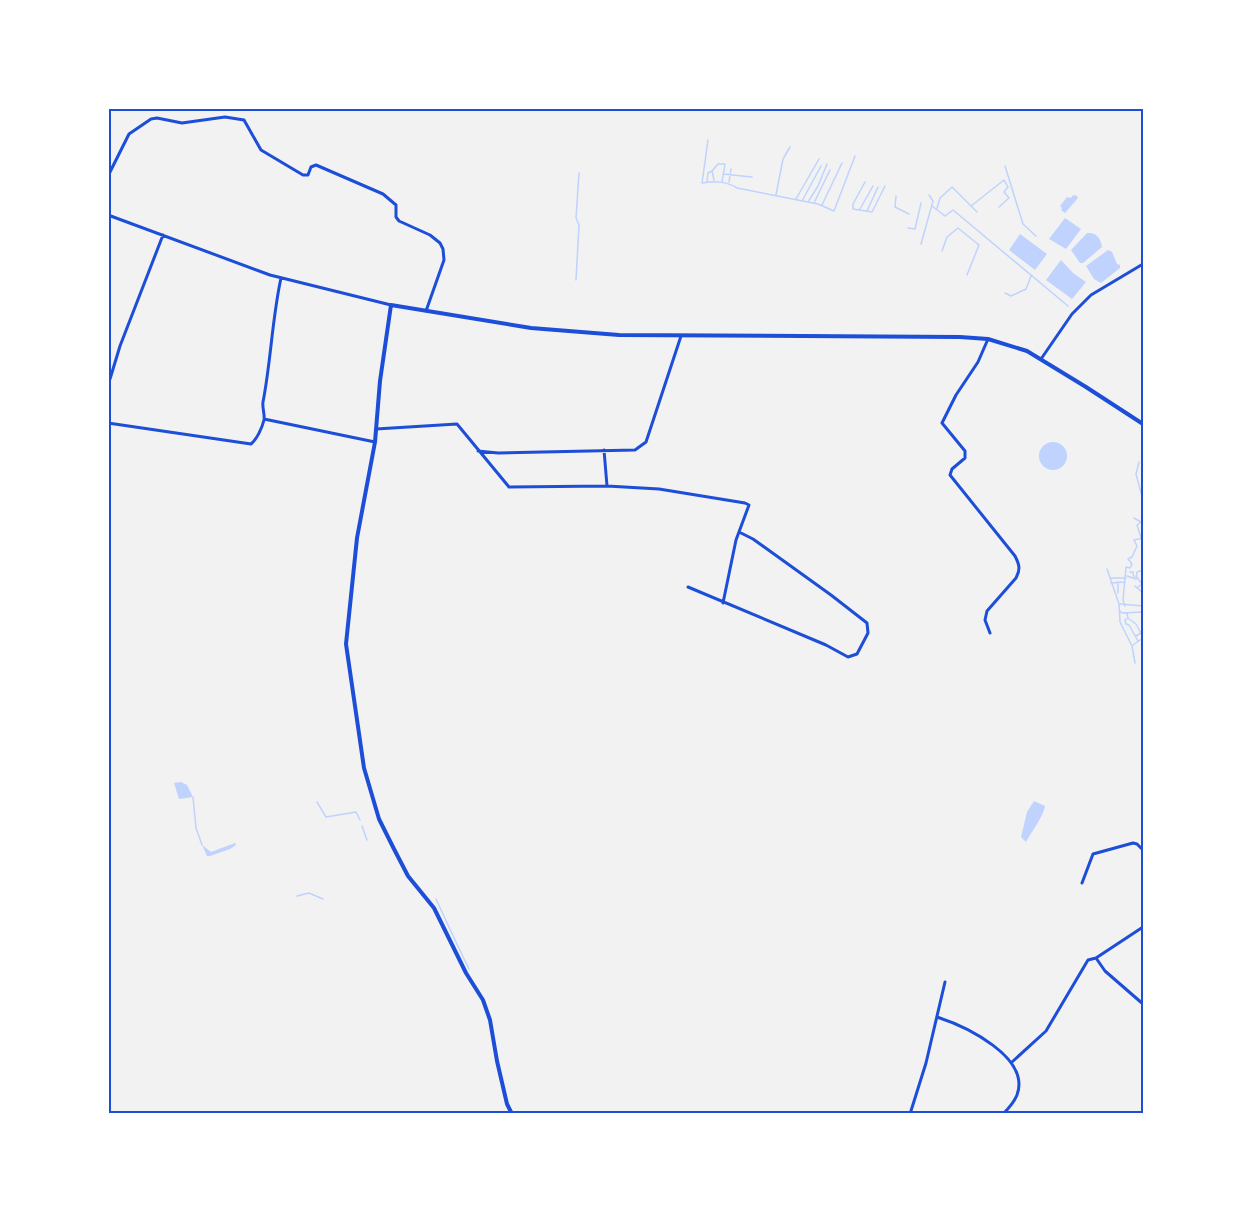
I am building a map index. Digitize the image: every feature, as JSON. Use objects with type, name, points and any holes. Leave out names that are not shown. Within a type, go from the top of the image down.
[{"type":"street","points":[[108,176],[129,134],[151,119],[182,123],[218,117],[239,118],[249,126],[261,150],[303,176],[308,175],[311,167],[316,165],[383,194],[396,205],[396,217],[399,221],[430,235],[440,243],[444,260],[426,311]]},
{"type":"street","points":[[108,215],[281,278],[392,305],[483,322],[554,331],[620,335],[988,339],[1014,346],[1041,359],[1143,424]]},
{"type":"street","points":[[110,379],[120,346],[163,235]]},
{"type":"street","points":[[1041,359],[1072,315],[1091,295],[1143,264]]},
{"type":"street","points":[[108,423],[249,444],[256,440],[264,419],[263,407],[268,381],[272,322],[281,278]]},
{"type":"street","points":[[392,305],[380,381],[375,441],[358,536],[346,644],[364,768],[379,819],[394,849],[408,876],[434,908],[466,973],[483,1000],[490,1020],[507,1104],[512,1114]]},
{"type":"street","points":[[478,451],[498,453],[636,450],[646,442],[681,336]]},
{"type":"street","points":[[988,339],[978,362],[956,395],[942,423],[965,452],[950,475],[1019,564],[1016,578],[987,611],[986,620],[990,633]]},
{"type":"street","points":[[264,419],[375,441]]},
{"type":"street","points":[[376,429],[457,424],[509,487],[607,486],[676,491],[749,505],[739,532],[723,603]]},
{"type":"street","points":[[604,450],[607,486]]},
{"type":"street","points":[[688,587],[826,645],[848,657],[857,654],[868,633],[867,623],[753,539],[739,532]]},
{"type":"street","points":[[1082,883],[1093,854],[1133,843],[1143,850]]},
{"type":"street","points":[[1012,1062],[1046,1031],[1080,969],[1088,960],[1096,958],[1143,927]]},
{"type":"street","points":[[1096,958],[1106,971],[1143,1004]]},
{"type":"street","points":[[910,1114],[945,982]]},
{"type":"street","points":[[937,1017],[953,1022],[991,1044],[1012,1062],[1018,1074],[1017,1097],[1003,1114]]},
{"type":"water","points":[[1073,195],[1078,198],[1065,213],[1060,206],[1067,197],[1071,198]]},
{"type":"water","points":[[1065,218],[1081,229],[1066,249],[1049,239]]},
{"type":"water","points":[[1087,233],[1098,236],[1102,247],[1080,263],[1071,250]]},
{"type":"water","points":[[1020,234],[1047,254],[1035,270],[1009,250]]},
{"type":"water","points":[[1108,250],[1112,252],[1120,268],[1101,283],[1094,279],[1086,266]]},
{"type":"water","points":[[1061,260],[1073,273],[1086,282],[1072,299],[1046,280]]},
{"type":"water","points":[[1053,442],[1063,446],[1067,456],[1063,466],[1053,470],[1043,466],[1039,456],[1043,446]]},
{"type":"water","points":[[181,782],[187,785],[193,797],[179,799],[174,783]]},
{"type":"water","points":[[1034,801],[1045,806],[1026,842],[1021,837],[1027,812]]},
{"type":"water","points":[[235,843],[236,845],[230,849],[210,856],[207,856],[202,845],[211,852]]},
{"type":"waterway","points":[[708,140],[702,183],[725,183],[737,188],[818,204],[834,211],[855,156]]},
{"type":"waterway","points":[[776,195],[783,159],[790,147]]},
{"type":"waterway","points":[[796,199],[819,159]]},
{"type":"waterway","points":[[822,205],[842,163]]},
{"type":"waterway","points":[[714,180],[712,171],[718,164],[725,164],[722,182]]},
{"type":"waterway","points":[[808,202],[827,164]]},
{"type":"waterway","points":[[802,201],[821,166]]},
{"type":"waterway","points":[[1005,166],[1023,224],[1036,236]]},
{"type":"waterway","points":[[729,182],[731,169]]},
{"type":"waterway","points":[[814,203],[830,170]]},
{"type":"waterway","points":[[707,181],[708,173],[712,171]]},
{"type":"waterway","points":[[576,280],[579,173]]},
{"type":"waterway","points":[[723,174],[752,177]]},
{"type":"waterway","points":[[971,206],[1004,180],[1008,187],[1004,192],[1009,198],[999,207]]},
{"type":"waterway","points":[[865,182],[853,204],[853,209],[872,212],[885,186]]},
{"type":"waterway","points":[[860,209],[873,186]]},
{"type":"waterway","points":[[867,211],[878,187]]},
{"type":"waterway","points":[[937,208],[940,198],[952,187],[977,212]]},
{"type":"waterway","points":[[921,244],[933,201],[929,195]]},
{"type":"waterway","points":[[896,196],[895,207],[909,214]]},
{"type":"waterway","points":[[908,228],[915,229],[921,203]]},
{"type":"waterway","points":[[932,206],[945,216],[953,210],[1068,306]]},
{"type":"waterway","points":[[942,251],[947,237],[958,228],[979,245],[967,275]]},
{"type":"waterway","points":[[1005,293],[1011,296],[1026,289],[1031,276]]},
{"type":"waterway","points":[[1139,462],[1136,474],[1143,500]]},
{"type":"waterway","points":[[1134,518],[1141,522],[1137,525],[1143,544]]},
{"type":"waterway","points":[[1125,606],[1123,600],[1126,567],[1130,568],[1132,564],[1128,559],[1132,557],[1137,546],[1134,540],[1143,538]]},
{"type":"waterway","points":[[1143,552],[1143,560]]},
{"type":"waterway","points":[[1107,569],[1119,604],[1120,622],[1132,646],[1135,663]]},
{"type":"waterway","points":[[1127,576],[1136,579],[1137,572],[1143,570]]},
{"type":"waterway","points":[[1130,572],[1133,572],[1134,578]]},
{"type":"waterway","points":[[1136,576],[1142,584],[1137,588]]},
{"type":"waterway","points":[[1110,578],[1126,578]]},
{"type":"waterway","points":[[1118,582],[1118,593]]},
{"type":"waterway","points":[[1111,583],[1125,582]]},
{"type":"waterway","points":[[1135,586],[1143,593]]},
{"type":"waterway","points":[[1120,604],[1143,606]]},
{"type":"waterway","points":[[1120,611],[1122,613],[1143,612]]},
{"type":"waterway","points":[[1127,613],[1126,624],[1129,625],[1138,641]]},
{"type":"waterway","points":[[1129,619],[1136,624],[1141,633],[1136,636]]},
{"type":"waterway","points":[[1133,645],[1143,638]]},
{"type":"waterway","points":[[193,797],[196,828],[202,845]]},
{"type":"waterway","points":[[317,802],[326,817],[356,812],[360,820]]},
{"type":"waterway","points":[[362,826],[367,840]]},
{"type":"waterway","points":[[297,896],[309,893],[323,899]]},
{"type":"waterway","points":[[436,899],[455,940]]},
{"type":"waterway","points":[[455,940],[469,969]]}]
